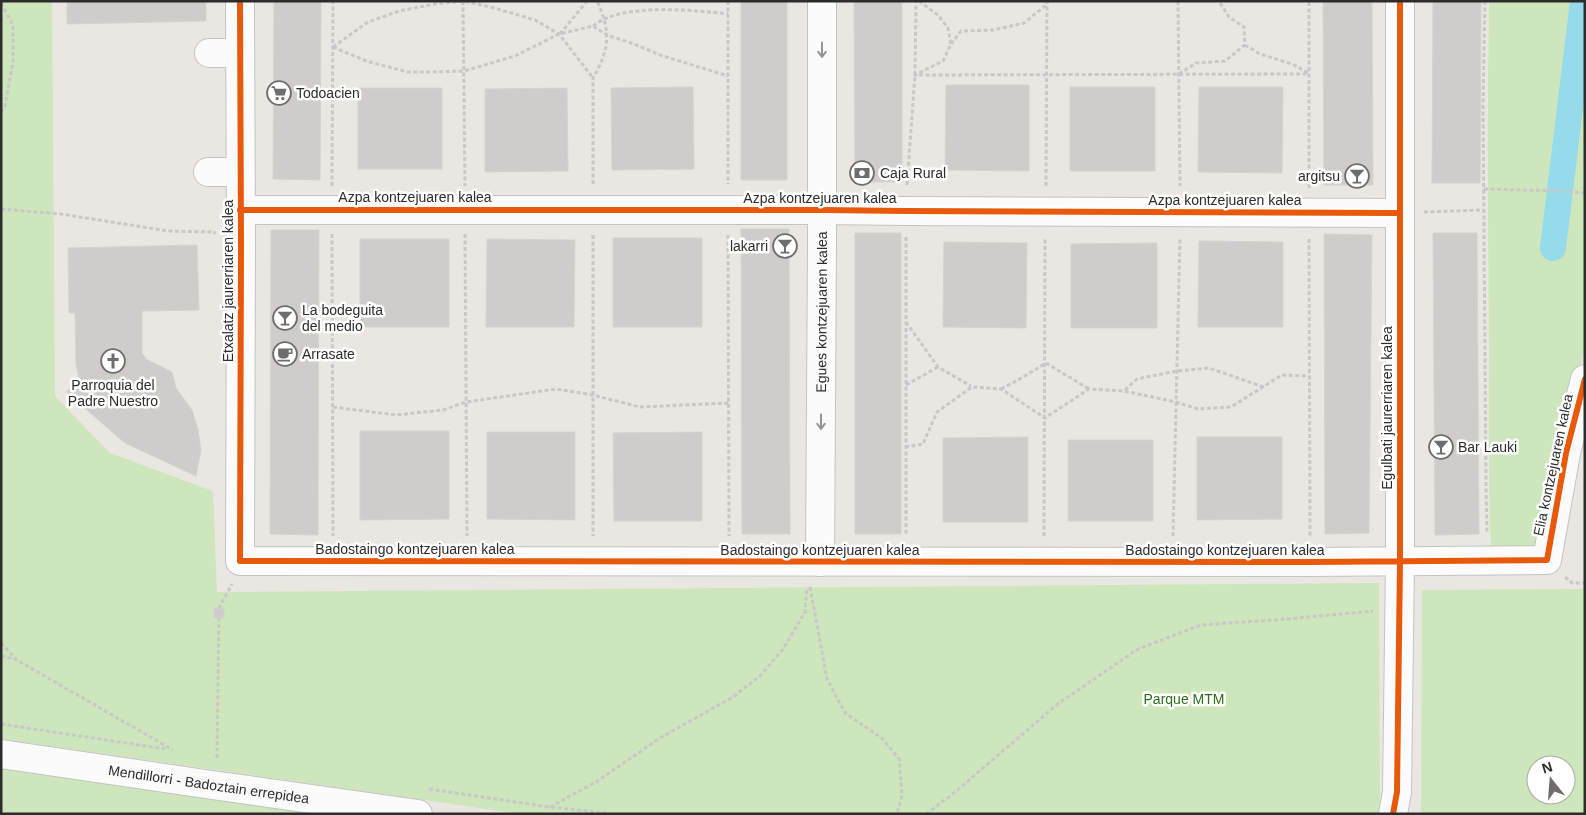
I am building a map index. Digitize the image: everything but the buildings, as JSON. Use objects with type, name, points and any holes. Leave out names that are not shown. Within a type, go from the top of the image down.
[{"type":"street","name":"Etxalatz jaurerriaren kalea","points":[[240,1],[240,561]]},
{"type":"street","name":"Egues kontzejuaren kalea","points":[[820,562],[822,1]]},
{"type":"street","name":"Egulbati jaurerriaren kalea","points":[[1398,806],[1400,1]]},
{"type":"street","points":[[209,53],[240,53]]},
{"type":"street","points":[[208,172],[240,172]]},
{"type":"street","name":"Azpa kontzejuaren kalea","points":[[240,210],[822,210],[1399,213]]},
{"type":"street","name":"Elia kontzejuaren kalea","points":[[1400,562],[1546,560],[1566,453],[1585,378]]},
{"type":"street","name":"Badostaingo kontzejuaren kalea","points":[[240,561],[1400,562]]},
{"type":"street","name":"Mendillorri - Badoztain errepidea","points":[[1,754],[418,814]]},
{"type":"path","points":[[333,1],[333,561]]},
{"type":"path","points":[[333,47],[368,22],[399,11],[463,1],[535,20],[559,34],[593,78]]},
{"type":"path","points":[[463,1],[467,562]]},
{"type":"path","points":[[559,34],[587,1]]},
{"type":"path","points":[[593,562],[593,78],[602,63],[606,50],[607,35],[605,18],[597,1]]},
{"type":"path","points":[[728,1],[730,562]]},
{"type":"path","points":[[917,1],[938,16],[948,28],[951,44]]},
{"type":"path","points":[[906,542],[906,211],[915,75],[917,1]]},
{"type":"path","points":[[915,75],[943,61],[951,44],[961,31],[993,30],[1024,23],[1045,6],[1047,1]]},
{"type":"path","points":[[1043,544],[1046,363],[1047,1]]},
{"type":"path","points":[[1173,542],[1180,212],[1178,1]]},
{"type":"path","points":[[1219,1],[1229,17],[1244,27],[1245,45]]},
{"type":"path","points":[[1309,1],[1310,562]]},
{"type":"path","points":[[1485,1],[1483,105],[1488,560]]},
{"type":"path","points":[[1,3],[13,25],[14,62],[5,106],[1,111]]},
{"type":"path","points":[[333,47],[366,61],[408,72],[464,71],[515,56],[559,34],[594,26],[605,18],[618,14],[664,9],[728,14]]},
{"type":"path","points":[[594,26],[607,35],[680,62],[728,76]]},
{"type":"path","points":[[1179,74],[1196,63],[1225,61],[1245,45]]},
{"type":"path","points":[[1245,45],[1260,54],[1292,64],[1309,74]]},
{"type":"path","points":[[915,75],[1309,74]]},
{"type":"path","points":[[1484,189],[1585,193]]},
{"type":"path","points":[[1,209],[61,214],[168,231],[214,232],[218,238]]},
{"type":"path","points":[[1399,213],[1484,210]]},
{"type":"path","points":[[906,322],[938,368],[972,386],[1001,389],[1045,418]]},
{"type":"path","points":[[1046,363],[1089,389],[1124,391],[1176,402],[1198,409],[1231,407],[1282,375],[1310,376]]},
{"type":"path","points":[[1001,389],[1046,363]]},
{"type":"path","points":[[906,384],[938,368]]},
{"type":"path","points":[[1124,391],[1137,379],[1177,371],[1209,368],[1264,387]]},
{"type":"path","points":[[905,447],[923,444],[937,412],[972,386]]},
{"type":"path","points":[[332,407],[396,415],[443,410],[466,402],[556,389],[593,395],[640,407],[729,403]]},
{"type":"path","points":[[1045,418],[1089,389]]},
{"type":"path","points":[[549,807],[596,782],[660,738],[733,697],[761,675],[783,649],[805,612],[808,579],[827,679],[845,713],[883,739],[899,759],[902,795],[897,814]]},
{"type":"path","points":[[926,814],[954,793],[1060,703],[1138,650],[1202,625],[1296,619],[1380,610]]},
{"type":"path","points":[[218,758],[219,613]]},
{"type":"path","points":[[1,643],[15,659]]},
{"type":"path","points":[[1,656],[15,659],[173,750]]},
{"type":"green space","name":"Parque MTM","points":[[1,1],[52,1],[55,396],[110,453],[213,491],[217,592],[1379,583],[1380,814],[521,814],[1,739]]},
{"type":"green space","points":[[1489,1],[1585,1],[1585,347],[1537,546],[1526,551],[1491,550],[1489,499]]},
{"type":"green space","points":[[1585,589],[1585,814],[1421,814],[1422,590]]},
{"type":"green space","points":[[1,766],[327,814],[1,814]]},
{"type":"waterway","points":[[1553,248],[1583,1]]},
{"type":"cycle path","points":[[240,1],[240,561],[1310,562],[1547,560],[1566,453],[1585,379]]},
{"type":"cycle path","points":[[1393,814],[1397,792],[1400,562],[1400,1]]},
{"type":"cycle path","points":[[240,210],[822,210],[1399,213]]},
{"type":"place","name":"Todoacien","points":[[279,93]]},
{"type":"place","name":"Caja Rural","points":[[862,173]]},
{"type":"place","name":"argitsu","points":[[1357,176]]},
{"type":"place","name":"lakarri","points":[[785,246]]},
{"type":"place","name":"La bodeguita del medio","points":[[285,318]]},
{"type":"place","name":"Arrasate","points":[[285,354]]},
{"type":"place","name":"Parroquia del Padre Nuestro","points":[[113,361]]},
{"type":"place","name":"Bar Lauki","points":[[1441,447]]}]
